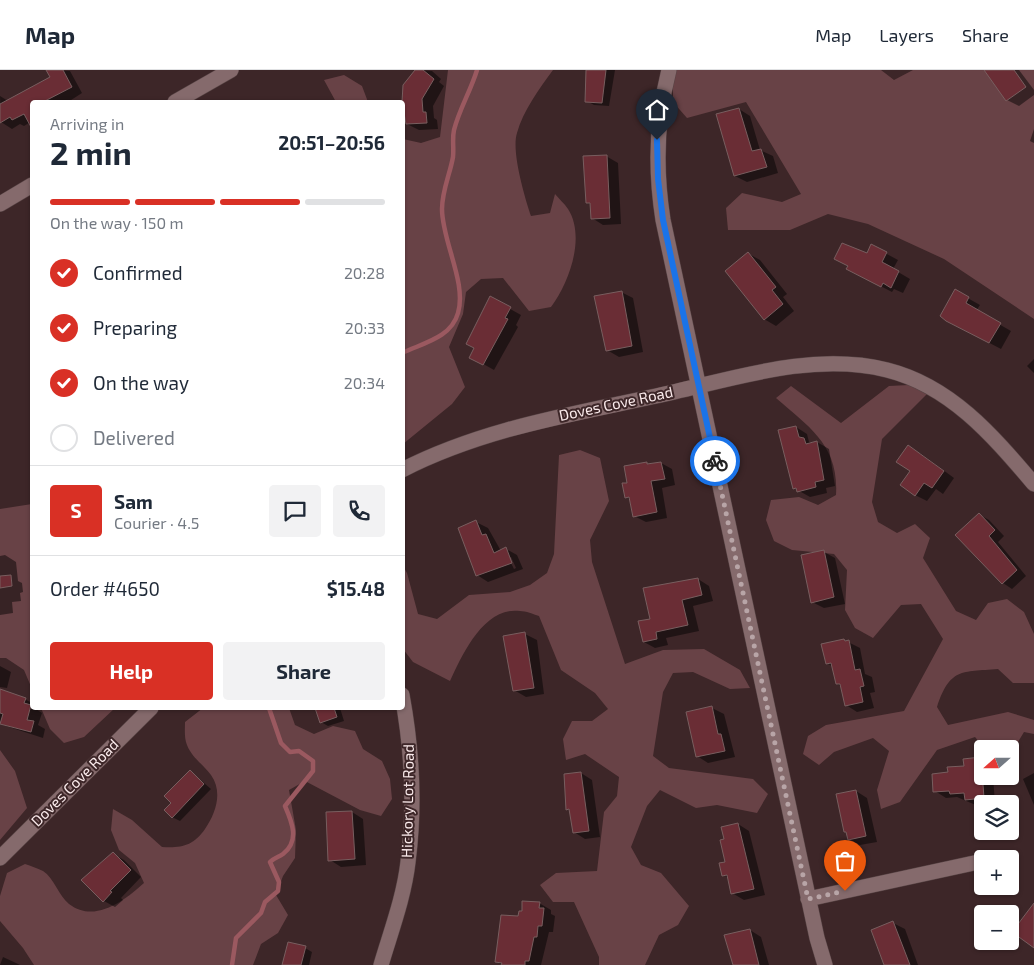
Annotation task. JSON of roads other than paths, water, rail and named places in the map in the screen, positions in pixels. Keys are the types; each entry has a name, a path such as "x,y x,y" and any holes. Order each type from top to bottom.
{"street":[{"path":"178,100 231,70"},
{"path":"668,70 658,128 660,200 808,899 825,965"},
{"path":"0,204 30,186"},
{"name":"Doves Cove Road","path":"405,468 436,453 486,435 777,370 820,364 854,364 888,370 917,381 938,392 968,413 992,436 1034,484"},
{"name":"Doves Cove Road","path":"0,858 149,710"},
{"name":"Hickory Lot Road","path":"381,965 401,899 409,852 411,775 408,728 405,710"},
{"path":"808,899 974,863"}],"waterway":[{"path":"405,352 443,334 458,313 460,301 457,275 443,221 442,202 453,157 454,130 477,70"},
{"path":"232,965 236,938 261,913 265,902 278,891 279,882 270,862 288,849 293,837 292,825 285,806 313,771 313,761 299,751 290,752 281,743 270,710"}]}
